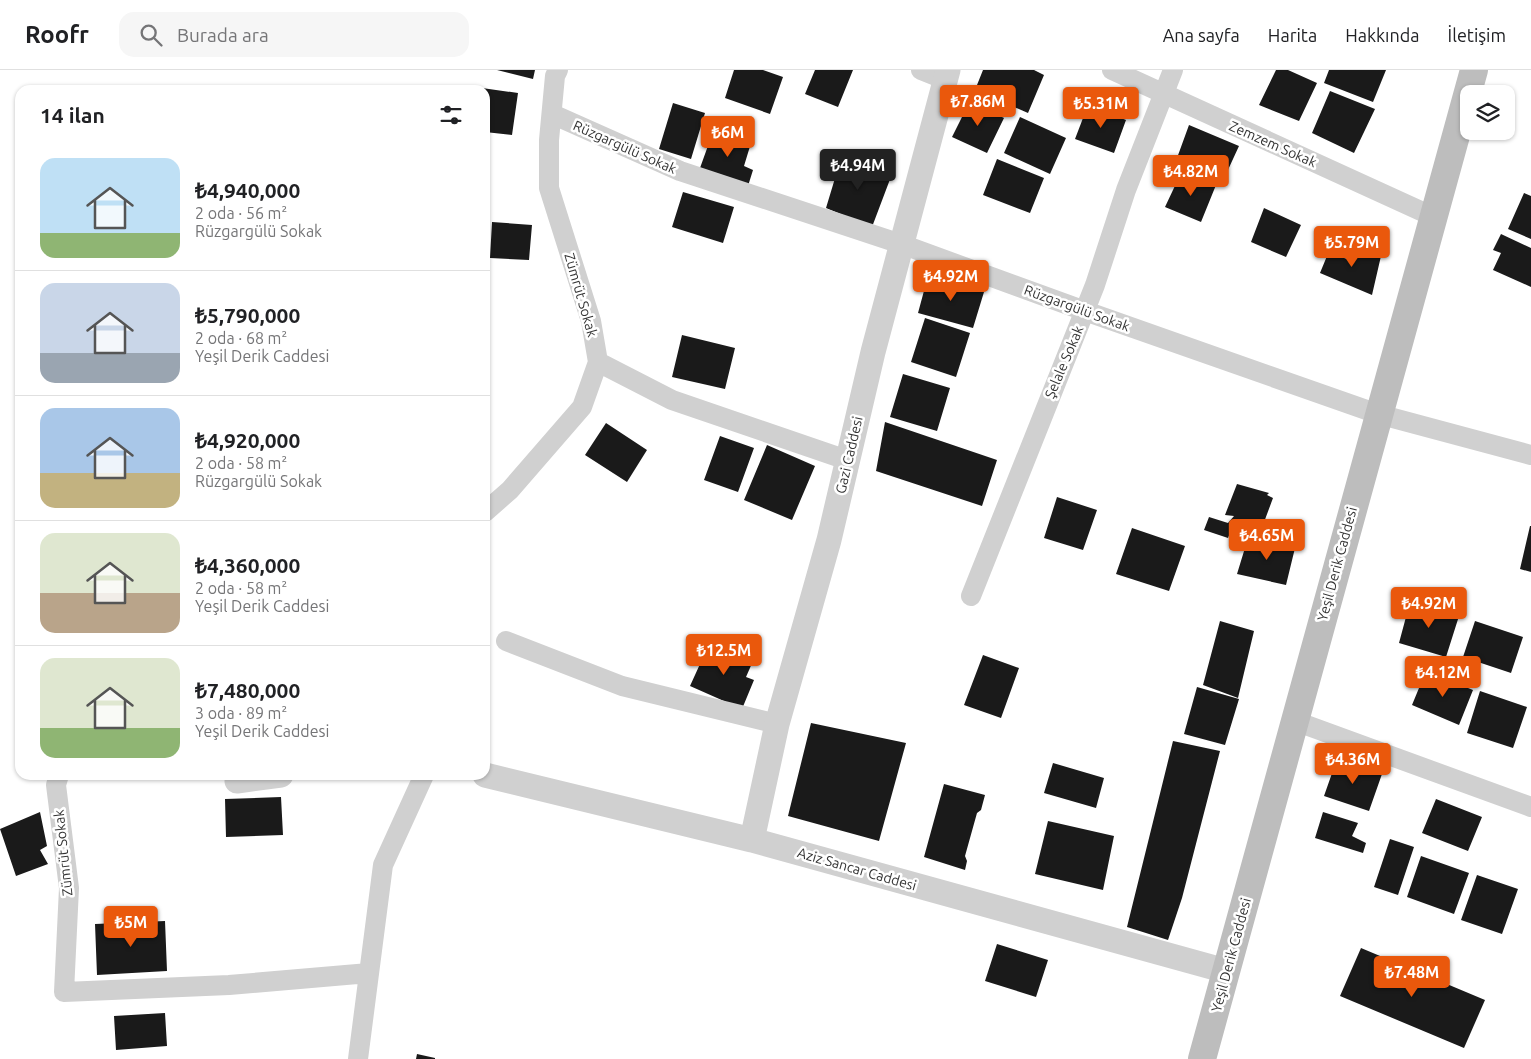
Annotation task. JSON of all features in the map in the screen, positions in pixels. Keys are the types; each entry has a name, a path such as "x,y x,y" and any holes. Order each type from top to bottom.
{"main road":[{"name":"Yeşil Derik Caddesi","path":"1202,1059 1474,70"}],"street":[{"name":"Zümrüt Sokak","path":"490,508 510,490 582,407 598,362 591,321 549,188 552,114 555,76 558,70"},
{"path":"921,70 947,75"},
{"name":"Zemzem Sokak","path":"1112,70 1434,217"},
{"name":"Şelale Sokak","path":"970,596 1085,311 1126,190 1173,70"},
{"name":"Gazi Caddesi","path":"752,840 777,724 829,540 901,244 947,75"},
{"name":"Rüzgargülü Sokak","path":"552,114 680,171 901,244 1378,414 1531,455"},
{"path":"598,362 672,400 847,460"},
{"path":"506,641 622,686 777,724"},
{"path":"1295,721 1531,807"},
{"name":"Aziz Sancar Caddesi","path":"490,776 752,840 1226,971"},
{"name":"Zümrüt Sokak","path":"58,780 56,785 69,888 64,992 229,985 369,973"},
{"path":"237,782 250,780"},
{"path":"358,1059 384,865 422,780"}],"building":[{"path":"497,70 535,70 533,79"},
{"path":"734,70 763,70 783,77 770,114 725,98"},
{"path":"815,70 853,70 838,107 805,94"},
{"path":"983,70 1034,70 1044,75 1028,113 975,90"},
{"path":"1276,70 1288,70 1317,83 1299,121 1259,105"},
{"path":"1329,70 1386,70 1373,102 1324,83"},
{"path":"490,89 518,93 512,135 490,133"},
{"path":"1330,91 1375,109 1354,153 1312,133"},
{"path":"970,101 1004,118 987,153 952,137"},
{"path":"673,103 705,113 691,159 659,149"},
{"path":"1088,105 1126,120 1114,153 1075,139"},
{"path":"1020,117 1066,138 1050,174 1004,153"},
{"path":"1189,125 1239,146 1221,185 1173,169"},
{"path":"714,129 751,143 744,166 753,170 748,186 700,168"},
{"path":"842,155 892,174 872,227 826,208"},
{"path":"997,159 1044,178 1030,213 983,195"},
{"path":"1181,173 1216,185 1201,222 1165,207"},
{"path":"683,192 734,207 723,243 672,227"},
{"path":"1524,193 1531,196 1531,239 1508,229"},
{"path":"1264,208 1301,225 1286,257 1251,242"},
{"path":"492,222 532,225 529,260 490,258"},
{"path":"1501,234 1531,248 1531,287 1493,270 1501,253 1493,250"},
{"path":"1334,239 1343,242 1338,256 1350,260 1355,245 1362,244 1361,250 1381,256 1372,295 1320,273"},
{"path":"928,276 984,292 973,328 918,313"},
{"path":"925,318 970,333 956,377 911,362"},
{"path":"682,335 735,348 725,389 672,377"},
{"path":"903,374 950,388 937,431 890,417"},
{"path":"885,422 997,460 982,506 876,471"},
{"path":"606,423 647,450 627,482 585,455"},
{"path":"720,436 754,448 738,492 704,480"},
{"path":"767,445 815,466 792,520 744,500"},
{"path":"1237,484 1269,493 1267,495 1273,498 1260,533 1241,528 1232,528 1228,538 1204,530 1209,517 1228,523 1234,516 1225,515"},
{"path":"1057,497 1097,510 1083,550 1044,538"},
{"path":"1531,526 1531,572 1520,569"},
{"path":"1132,528 1185,546 1169,591 1116,574"},
{"path":"1248,538 1295,548 1286,585 1237,574"},
{"path":"1410,602 1459,616 1446,657 1399,643"},
{"path":"1220,621 1254,631 1238,698 1203,685"},
{"path":"1475,621 1523,637 1511,673 1463,657"},
{"path":"710,642 753,661 746,677 754,680 742,709 690,686"},
{"path":"983,655 1019,668 1001,718 964,705"},
{"path":"1426,671 1473,690 1459,725 1412,705"},
{"path":"1197,687 1239,699 1225,745 1184,734"},
{"path":"1480,691 1527,707 1513,748 1467,733"},
{"path":"811,723 906,743 879,841 788,816"},
{"path":"1173,741 1220,751 1182,898 1168,940 1127,927"},
{"path":"1337,759 1382,774 1369,811 1324,796"},
{"path":"1053,763 1104,778 1096,808 1044,793"},
{"path":"944,784 985,795 981,810 977,813 965,856 967,861 965,870 924,857"},
{"path":"281,797 283,835 226,837 225,799"},
{"path":"1436,799 1482,817 1468,851 1422,833"},
{"path":"40,812 47,846 40,850 48,864 16,876 0,829"},
{"path":"1323,812 1358,823 1352,836 1366,843 1363,853 1315,838"},
{"path":"1048,821 1114,836 1103,890 1035,874"},
{"path":"1390,839 1414,847 1398,895 1374,887"},
{"path":"1421,856 1469,873 1454,914 1407,897"},
{"path":"1477,875 1518,889 1502,934 1461,920"},
{"path":"165,921 167,971 97,975 95,924"},
{"path":"997,944 1048,960 1036,997 985,981"},
{"path":"1361,948 1485,1000 1464,1048 1340,996"},
{"path":"165,1013 167,1046 116,1050 114,1016"},
{"path":"417,1054 435,1058 435,1059 416,1059"}]}
